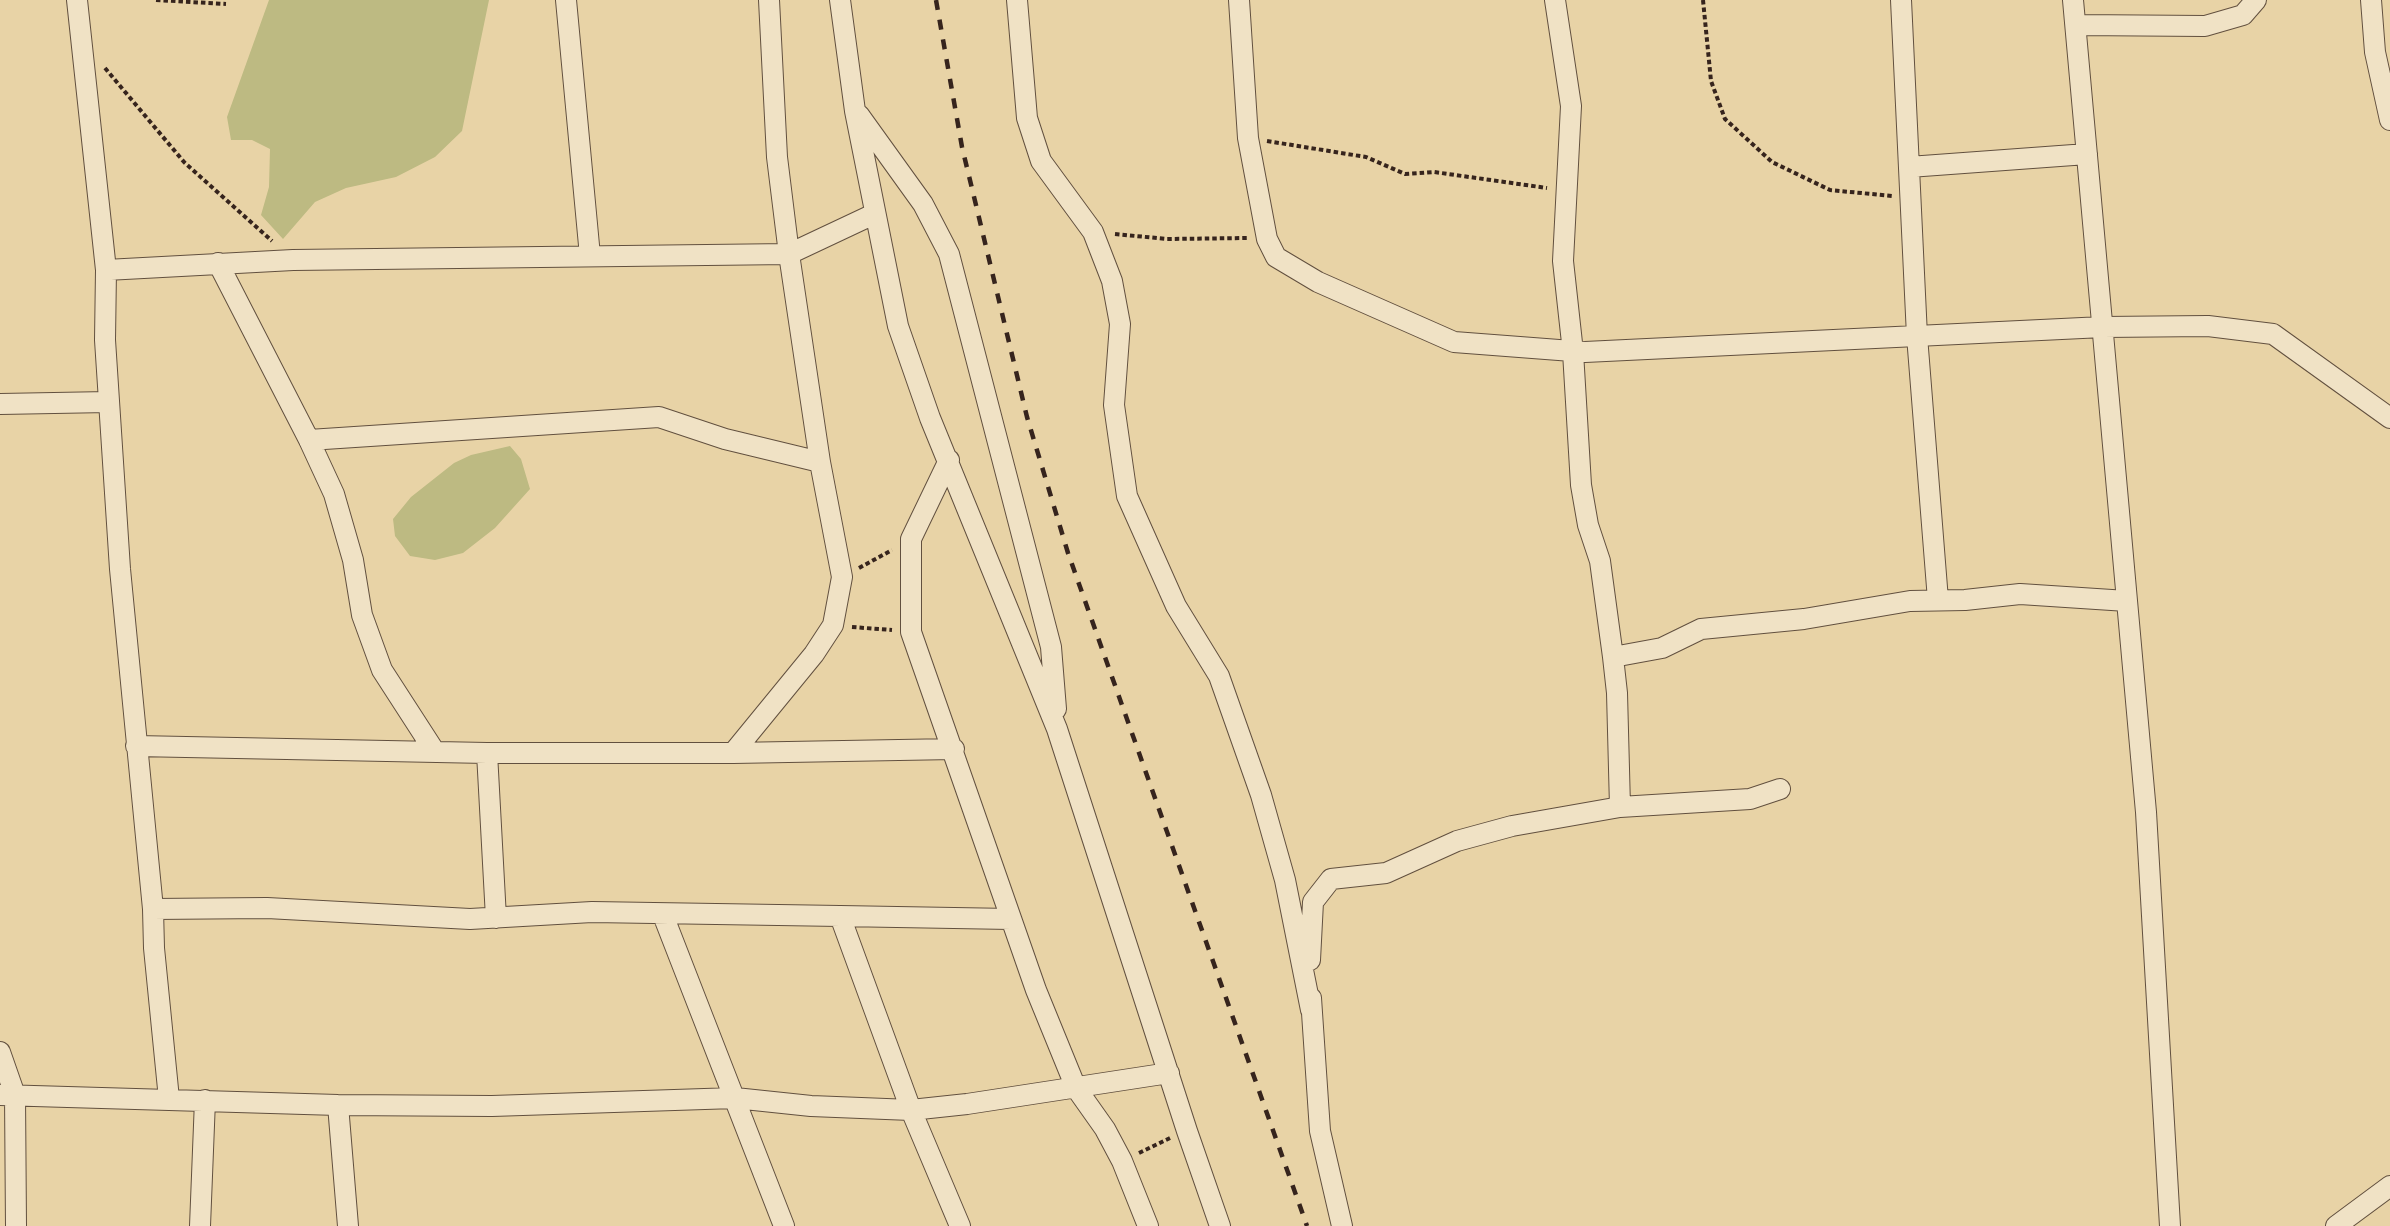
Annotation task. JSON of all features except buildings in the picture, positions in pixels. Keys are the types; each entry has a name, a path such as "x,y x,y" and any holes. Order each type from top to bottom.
{"street":[{"path":"77,0 106,270 105,340 108,402 136,746 169,1099"},
{"path":"566,0 591,256"},
{"path":"733,753 814,654 833,625 842,577 820,462 789,254 777,157 769,0"},
{"path":"840,0 855,111 898,326 930,418 1057,729 1220,1226"},
{"path":"1017,0 1027,118 1041,161 1094,232 1112,281 1120,324 1114,405 1127,496 1176,606 1219,676 1261,795 1285,880 1311,1010"},
{"path":"1239,0 1248,138 1267,238 1276,257 1318,282 1454,342 1573,352 2103,327 2208,326 2273,334 2390,418"},
{"path":"1555,0 1571,106 1563,261 1573,352 1581,485 1588,525 1600,561 1613,657 1617,693 1620,807"},
{"path":"1900,0 1908,198 1938,600"},
{"path":"2073,0 2146,812 2170,1226"},
{"path":"2076,26 2205,26 2243,15 2256,0"},
{"path":"2370,0 2375,52 2390,120"},
{"path":"855,111 923,204 949,254 1051,647 1057,729"},
{"path":"1908,167 2087,154"},
{"path":"106,270 293,260 789,254 874,214"},
{"path":"218,263 309,440 334,494 353,560 362,615 382,670 435,752"},
{"path":"0,404 108,402"},
{"path":"309,440 659,417 725,439 820,462"},
{"path":"949,460 911,539 911,632 954,749 1011,919 1076,1088 1105,1129 1122,1161 1148,1226"},
{"path":"1613,657 1662,648 1701,629 1804,619 1910,601 2020,594 2127,601"},
{"path":"136,746 487,753 733,753 954,749"},
{"path":"487,753 496,918"},
{"path":"1342,1226 1320,1131 1309,949 1312,909 1320,890 1331,879 1386,873 1408,865 1441,847 1512,826 1620,807 1750,799 1780,789"},
{"path":"153,909 267,908 470,919 592,912 663,915 718,913 1011,919"},
{"path":"663,915 784,1226"},
{"path":"840,916 911,1110 960,1226"},
{"path":"0,1052 8,1095 16,1226"},
{"path":"8,1095 338,1105 492,1106 735,1098 811,1106 911,1110 1076,1088 1169,1072"},
{"path":"200,1226 205,1100"},
{"path":"338,1105 348,1226"},
{"path":"2336,1226 2390,1186"}],"path":[{"path":"156,0 226,4"},
{"path":"1703,0 1710,81 1725,119 1773,162 1830,190 1908,198"},
{"path":"104,67 184,162 293,260"},
{"path":"1248,138 1365,157 1405,174 1434,172 1567,190"},
{"path":"1094,232 1167,239 1267,238"},
{"path":"842,577 911,539"},
{"path":"833,625 911,632"},
{"path":"1122,1161 1187,1131"}],"shaded area":[{"path":"269,0 489,0 462,131 435,157 396,177 346,188 315,202 283,239 261,215 269,187 270,149 252,140 231,140 227,117"},
{"path":"510,446 521,459 530,489 495,528 463,553 435,560 410,556 395,536 393,519 411,497 454,463 471,455"}],"railway":[{"path":"936,0 962,147 1027,417 1068,553 1307,1226"}]}
